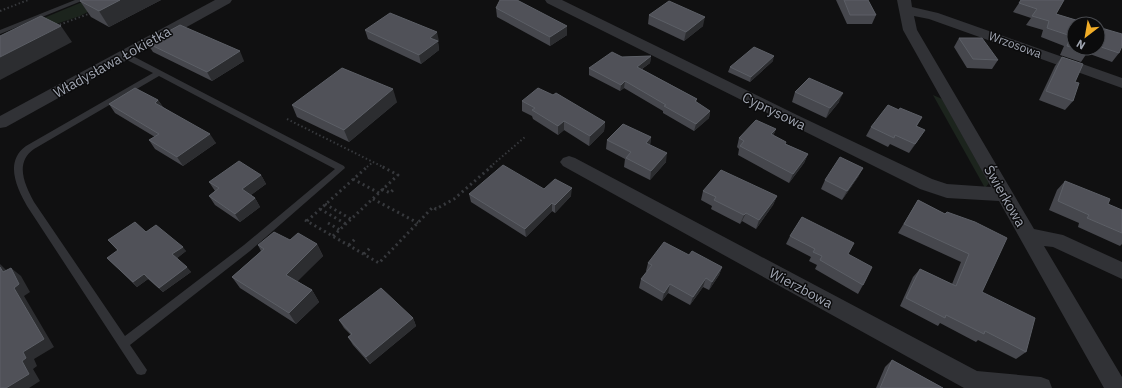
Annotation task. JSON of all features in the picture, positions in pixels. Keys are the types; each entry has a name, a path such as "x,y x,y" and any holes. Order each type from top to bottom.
{"street":[{"name":"Władysława Łokietka","path":"0,124 225,0"},
{"name":"Cyprysowa","path":"552,0 790,119 926,184 947,191 1004,195"},
{"name":"Świerkowa","path":"905,5 907,22 910,30 1116,388"},
{"name":"Wrzosowa","path":"905,5 1122,83"},
{"name":"Wierzbowa","path":"569,162 975,382 1041,388"},
{"path":"1028,236 1056,240 1122,271"}],"lane":[{"path":"0,32 80,0"},
{"path":"123,344 247,248 342,168 124,55"},
{"path":"141,370 30,204 21,186 18,165 23,153 39,142 159,73"}],"path":[{"path":"0,10 28,0"},
{"path":"55,27 92,12"},
{"path":"287,119 398,175 333,236"},
{"path":"373,162 306,220 379,263 433,207 436,209 454,198 525,137"},
{"path":"338,171 379,193"},
{"path":"382,189 390,193 393,190"},
{"path":"373,198 418,223"},
{"path":"326,204 351,219"},
{"path":"320,209 346,224"},
{"path":"332,216 337,211"},
{"path":"328,223 340,230"},
{"path":"348,245 355,238"},
{"path":"364,254 371,247"}],"shaded area":[{"path":"87,0 111,0 80,16 59,23 26,39 27,25"},
{"path":"933,95 942,99 989,183 985,188"}],"building":[{"path":"120,0 99,11 80,1"},
{"path":"500,0 517,0 567,26 550,37 496,8"},
{"path":"844,0 868,0 876,15 850,15"},
{"path":"1021,0 1064,0 1056,14 1066,17 1066,34 1047,28 1049,21 1032,16 1037,9 1019,3"},
{"path":"669,1 705,17 686,32 649,15"},
{"path":"390,13 437,32 430,38 438,41 419,55 365,30"},
{"path":"41,16 61,26 0,57 0,36"},
{"path":"180,25 240,51 207,72 147,43"},
{"path":"1106,29 1122,34 1122,46 1119,53 1106,49"},
{"path":"959,38 982,38 998,60 973,59"},
{"path":"754,47 774,56 751,77 730,67"},
{"path":"612,52 622,57 651,56 637,67 697,99 695,101 710,111 696,124 625,81 621,85 589,68"},
{"path":"1062,57 1083,64 1075,82 1079,83 1073,101 1046,91"},
{"path":"342,68 393,89 344,130 292,105"},
{"path":"809,78 843,93 830,108 795,92"},
{"path":"135,88 158,100 155,103 210,134 177,157 149,140 159,134 109,104"},
{"path":"538,88 553,95 556,93 605,122 590,136 564,121 558,126 532,110 535,108 522,101"},
{"path":"888,105 922,117 916,126 925,130 915,144 895,135 894,138 871,127"},
{"path":"756,120 776,129 771,134 786,142 785,144 808,154 793,174 740,146 744,141 739,138"},
{"path":"623,124 651,137 646,143 667,153 651,171 626,158 631,152 607,140"},
{"path":"840,157 863,168 847,191 825,180"},
{"path":"239,161 261,175 242,189 255,198 235,214 209,196 219,188 209,182"},
{"path":"503,165 544,189 555,179 572,188 555,205 552,203 525,229 469,194"},
{"path":"721,170 777,196 759,220 746,213 744,215 714,200 716,197 703,191"},
{"path":"1065,181 1110,199 1108,204 1122,210 1122,233 1087,218 1089,215 1058,201"},
{"path":"918,200 945,214 947,212 975,222 1007,238 982,292 1035,318 1026,352 985,331 984,334 946,315 945,318 906,298 920,269 956,286 969,254 904,224"},
{"path":"802,217 854,243 848,254 872,267 863,285 820,260 822,256 813,252 815,249 790,236"},
{"path":"135,222 146,232 156,225 183,247 172,254 187,267 159,288 144,274 133,282 107,258 118,250 108,240"},
{"path":"274,232 290,240 298,233 317,244 286,275 312,290 289,313 232,277 264,249 258,245"},
{"path":"664,242 689,255 692,251 722,267 712,282 706,278 693,297 670,284 664,293 641,279 652,265 648,263"},
{"path":"0,267 3,272 11,268 19,284 14,288 44,339 23,352 26,358 22,361 29,374 6,388 0,388"},
{"path":"381,288 413,318 366,357 348,337 352,334 339,320"},
{"path":"892,360 943,388 880,388"}]}
